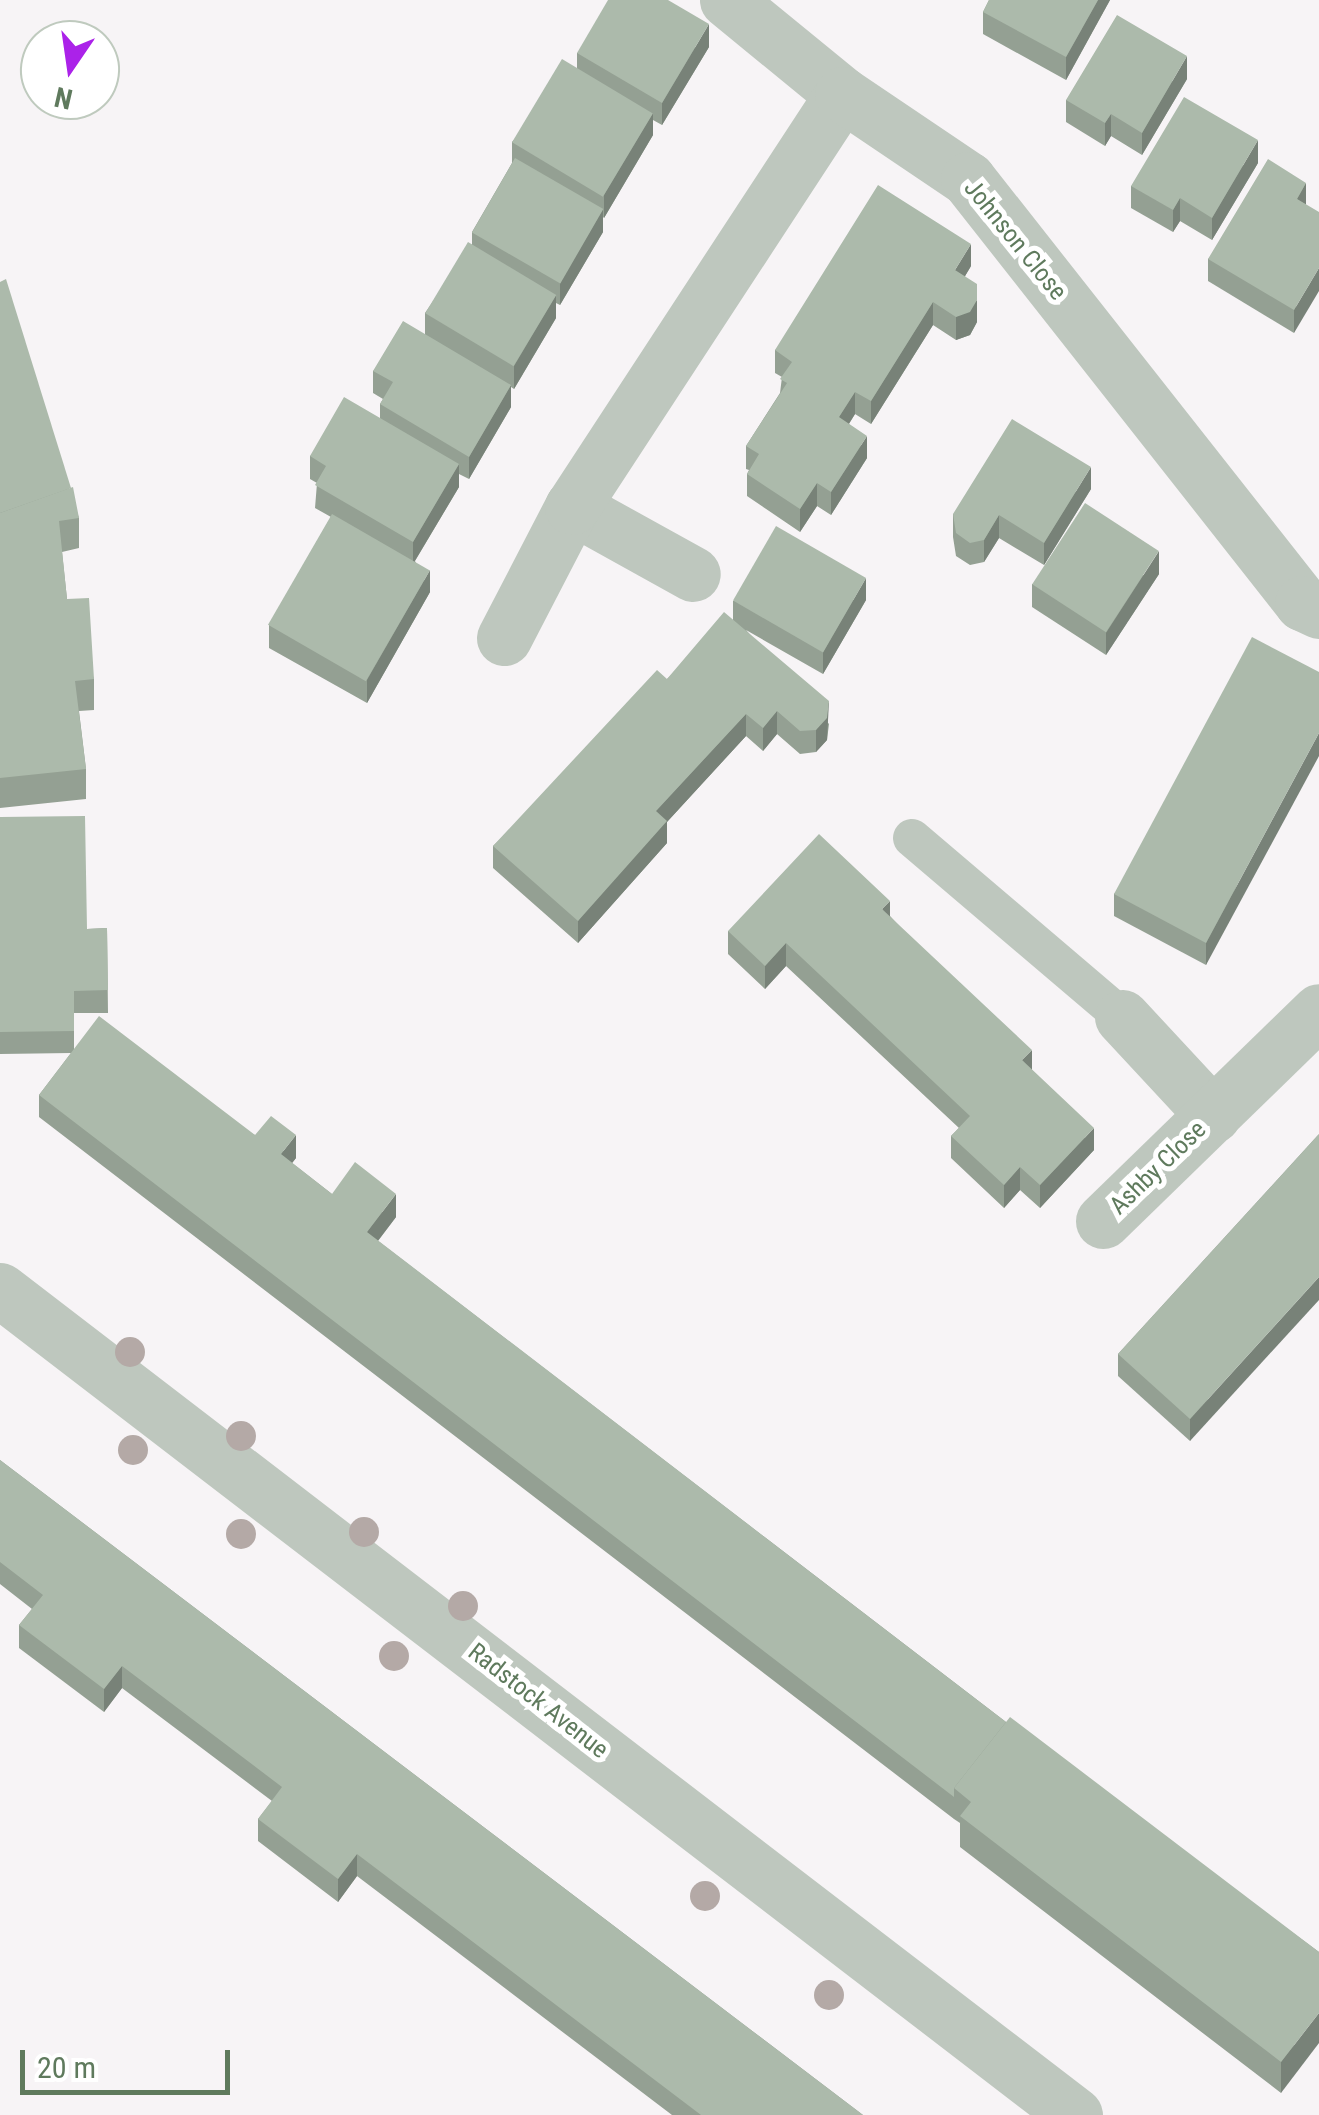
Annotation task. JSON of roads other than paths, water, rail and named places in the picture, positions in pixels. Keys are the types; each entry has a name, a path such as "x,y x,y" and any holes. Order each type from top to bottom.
{"street":[{"name":"Johnson Close","path":"728,0 842,94 968,179 1302,603 1319,611"},
{"path":"504,638 572,507 842,94"},
{"path":"572,507 692,574"},
{"name":"Ashby Close","path":"1103,1221 1319,1010"},
{"name":"Ashby Close","path":"1122,1017 1213,1115"},
{"name":"Radstock Avenue","path":"0,1290 1075,2115"}],"lane":[{"path":"912,838 1122,1017"}]}
